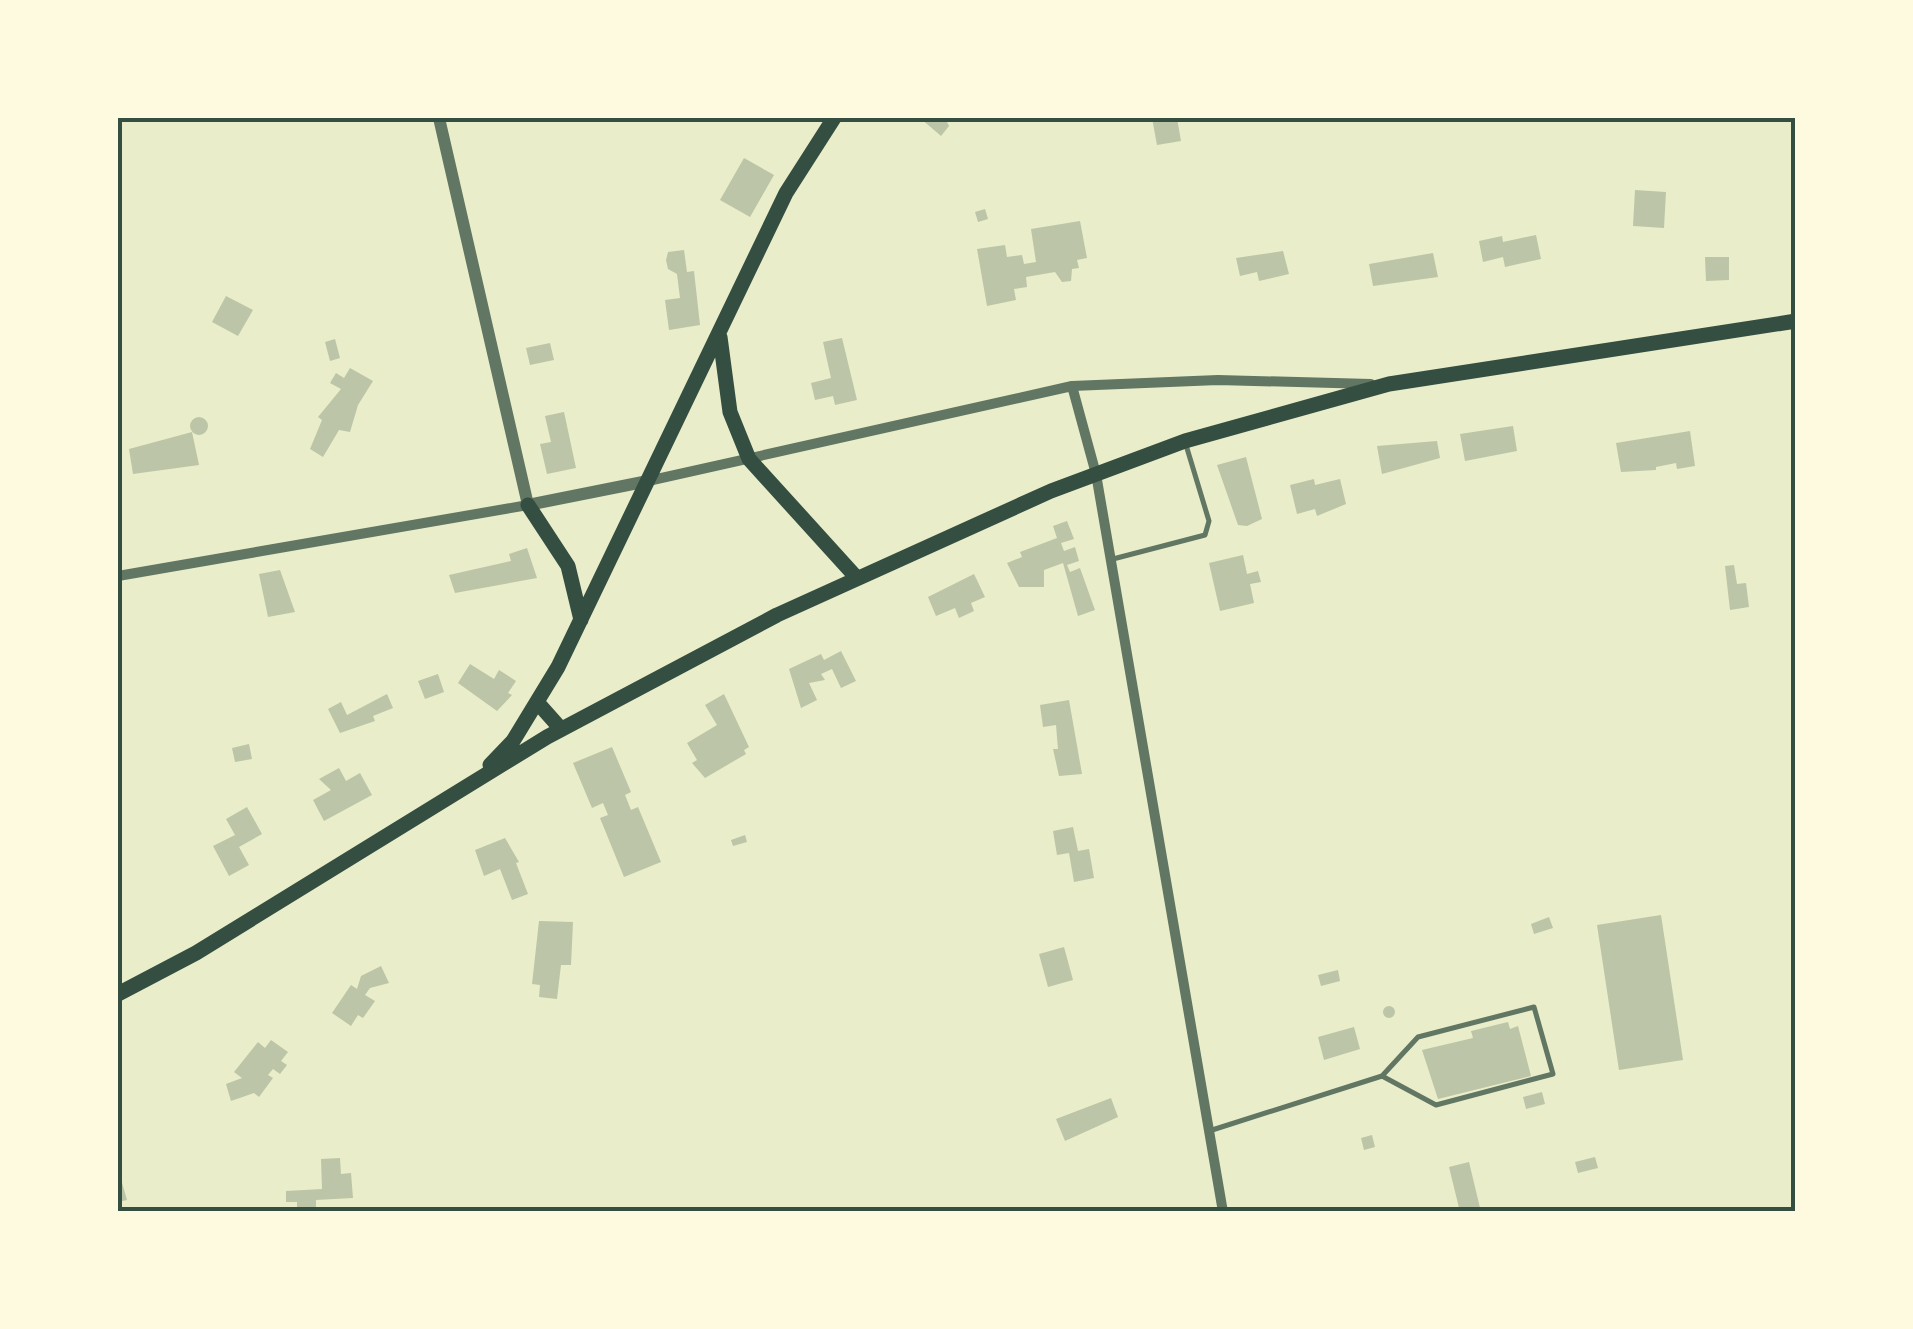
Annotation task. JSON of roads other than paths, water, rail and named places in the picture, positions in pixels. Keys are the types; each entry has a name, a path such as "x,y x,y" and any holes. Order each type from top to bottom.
{"main road":[{"path":"464,788 513,741 537,702 720,337 786,193 834,118"},
{"path":"118,994 196,953 562,730 856,577 1096,474 1185,440 1389,384 1796,320"},
{"path":"720,337 730,412 749,458 856,577"},
{"path":"528,505 568,566 581,620"},
{"path":"537,702 562,730"}],"street":[{"path":"439,118 528,505"},
{"path":"118,576 528,505 1072,386 1218,380 1389,384"},
{"path":"1072,386 1096,474 1223,1212"}],"lane":[{"path":"1110,559 1205,535 1210,521 1185,440"},
{"path":"1209,1131 1382,1076 1418,1037 1534,1007 1552,1074 1436,1104 1382,1076"}]}
